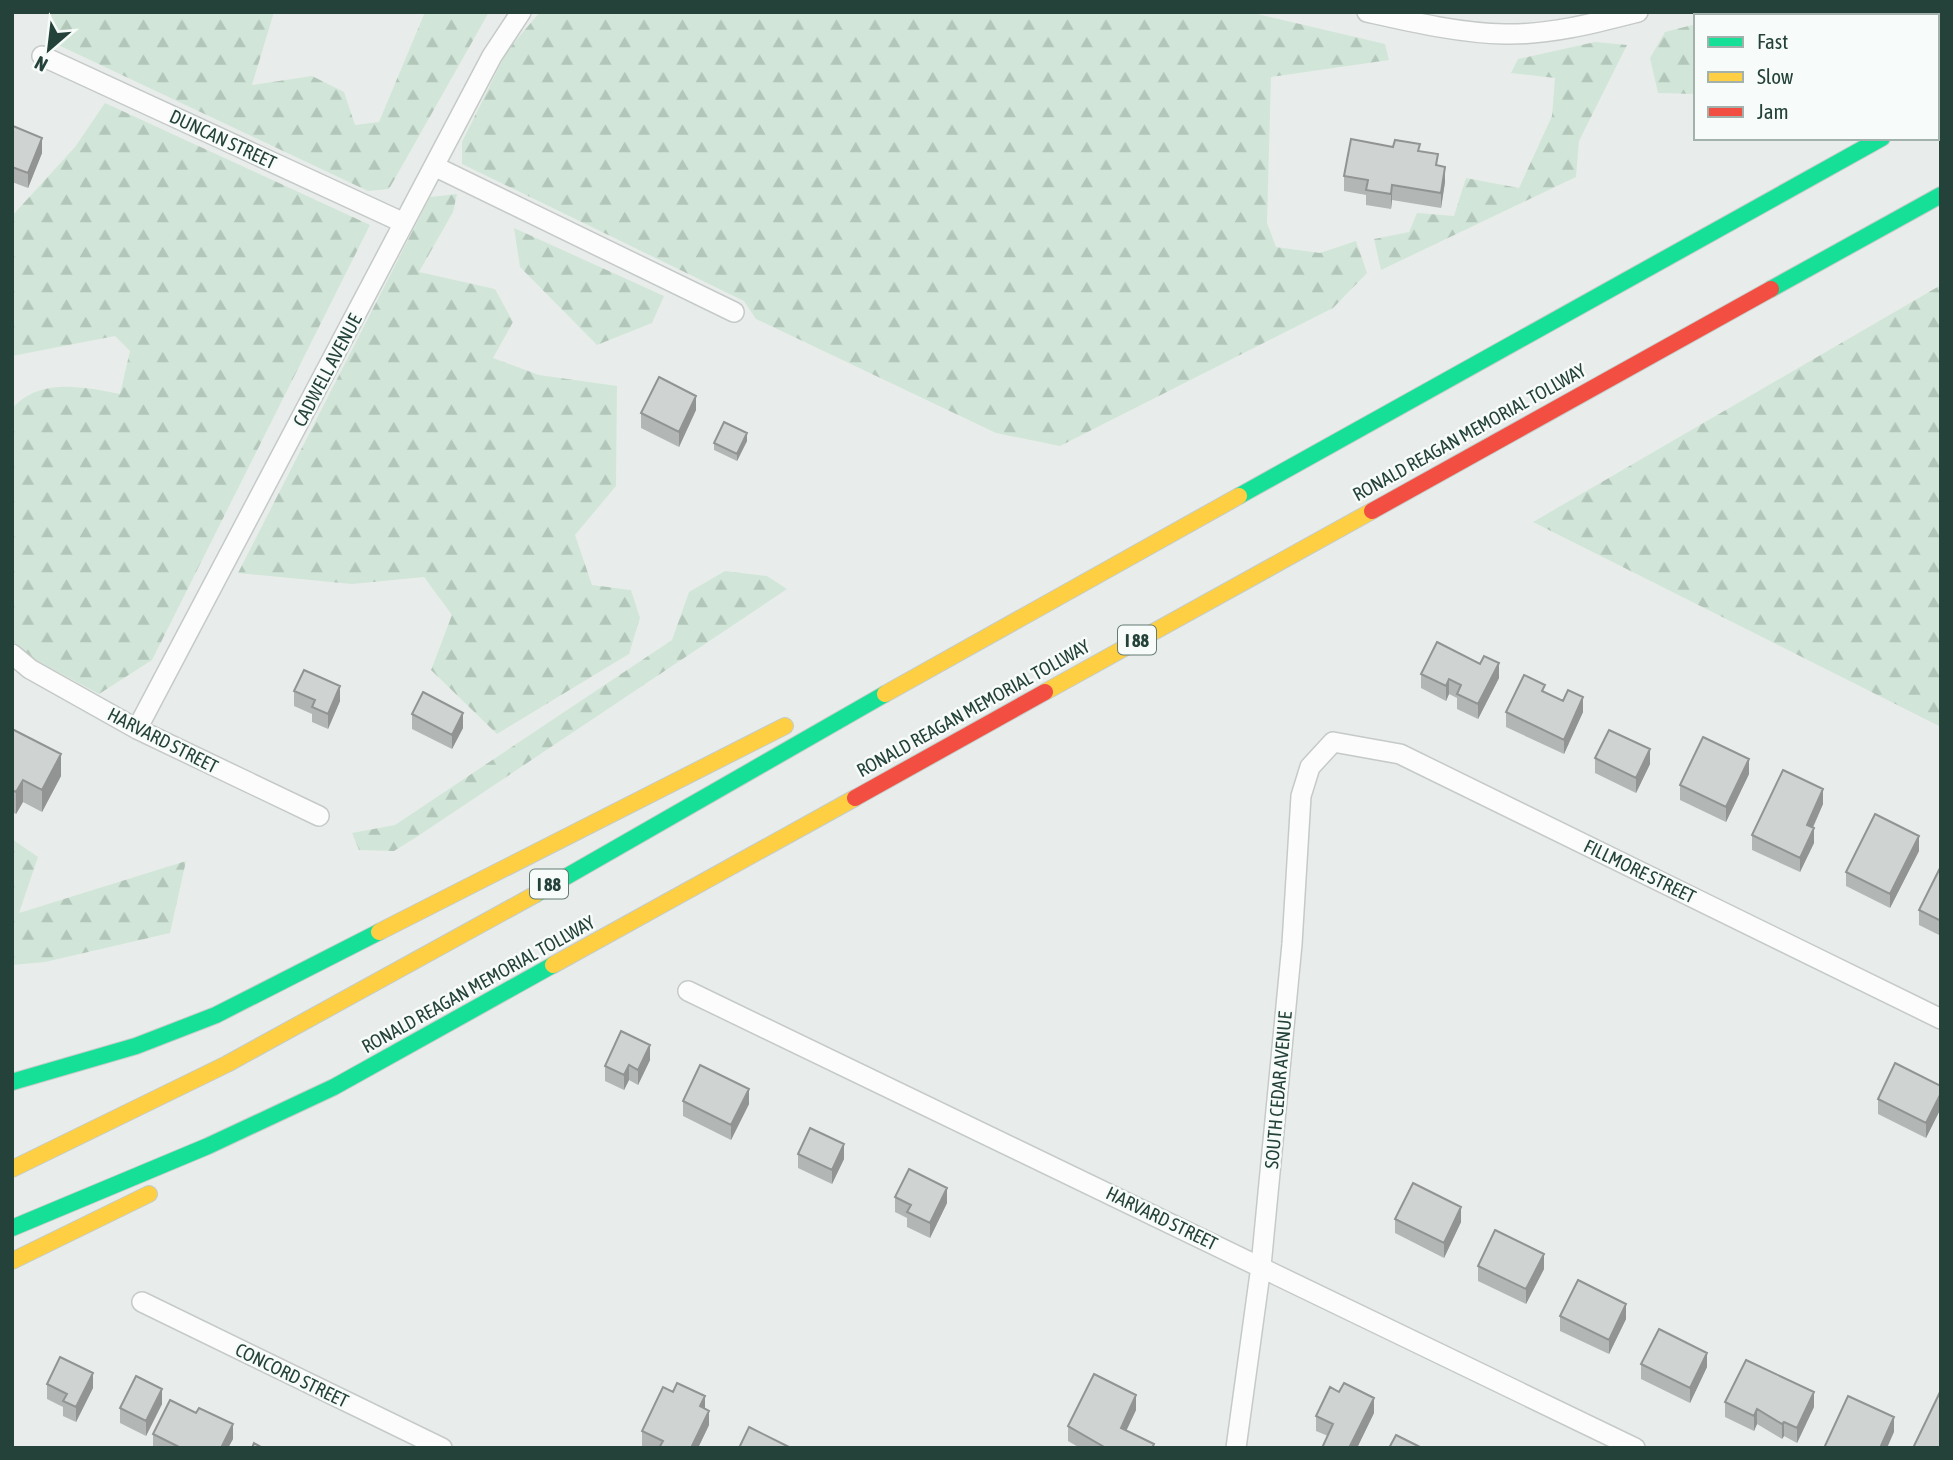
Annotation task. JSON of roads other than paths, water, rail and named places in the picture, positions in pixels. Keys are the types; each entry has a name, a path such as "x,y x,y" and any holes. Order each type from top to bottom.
{"highway":[{"name":"I 88","path":"12,1169 113,1123 269,1044 1078,584 1341,442 1878,140"},
{"name":"RONALD REAGAN MEMORIAL TOLLWAY","path":"12,1228 208,1146 334,1087 1941,195"},
{"path":"847,696 1078,584"},
{"path":"12,1082 136,1046 216,1015 299,975 674,780 797,720"},
{"path":"185,1174 334,1087"},
{"path":"12,1261 162,1187"}],"street":[{"name":"CADWELL AVENUE","path":"137,729 492,56 521,12"},
{"path":"1367,12 1428,25 1506,34 1555,30 1638,12"},
{"name":"DUNCAN STREET","path":"42,56 404,223"},
{"path":"434,166 734,312"},
{"name":"HARVARD STREET","path":"12,654 30,669 137,729 319,816"},
{"name":"FILLMORE STREET","path":"1333,742 1400,754 1941,1019"},
{"name":"SOUTH CEDAR AVENUE","path":"1236,1448 1261,1266 1292,944 1301,796 1310,767 1333,742"},
{"name":"HARVARD STREET","path":"688,991 1635,1448"},
{"name":"CONCORD STREET","path":"142,1302 442,1448"}]}
